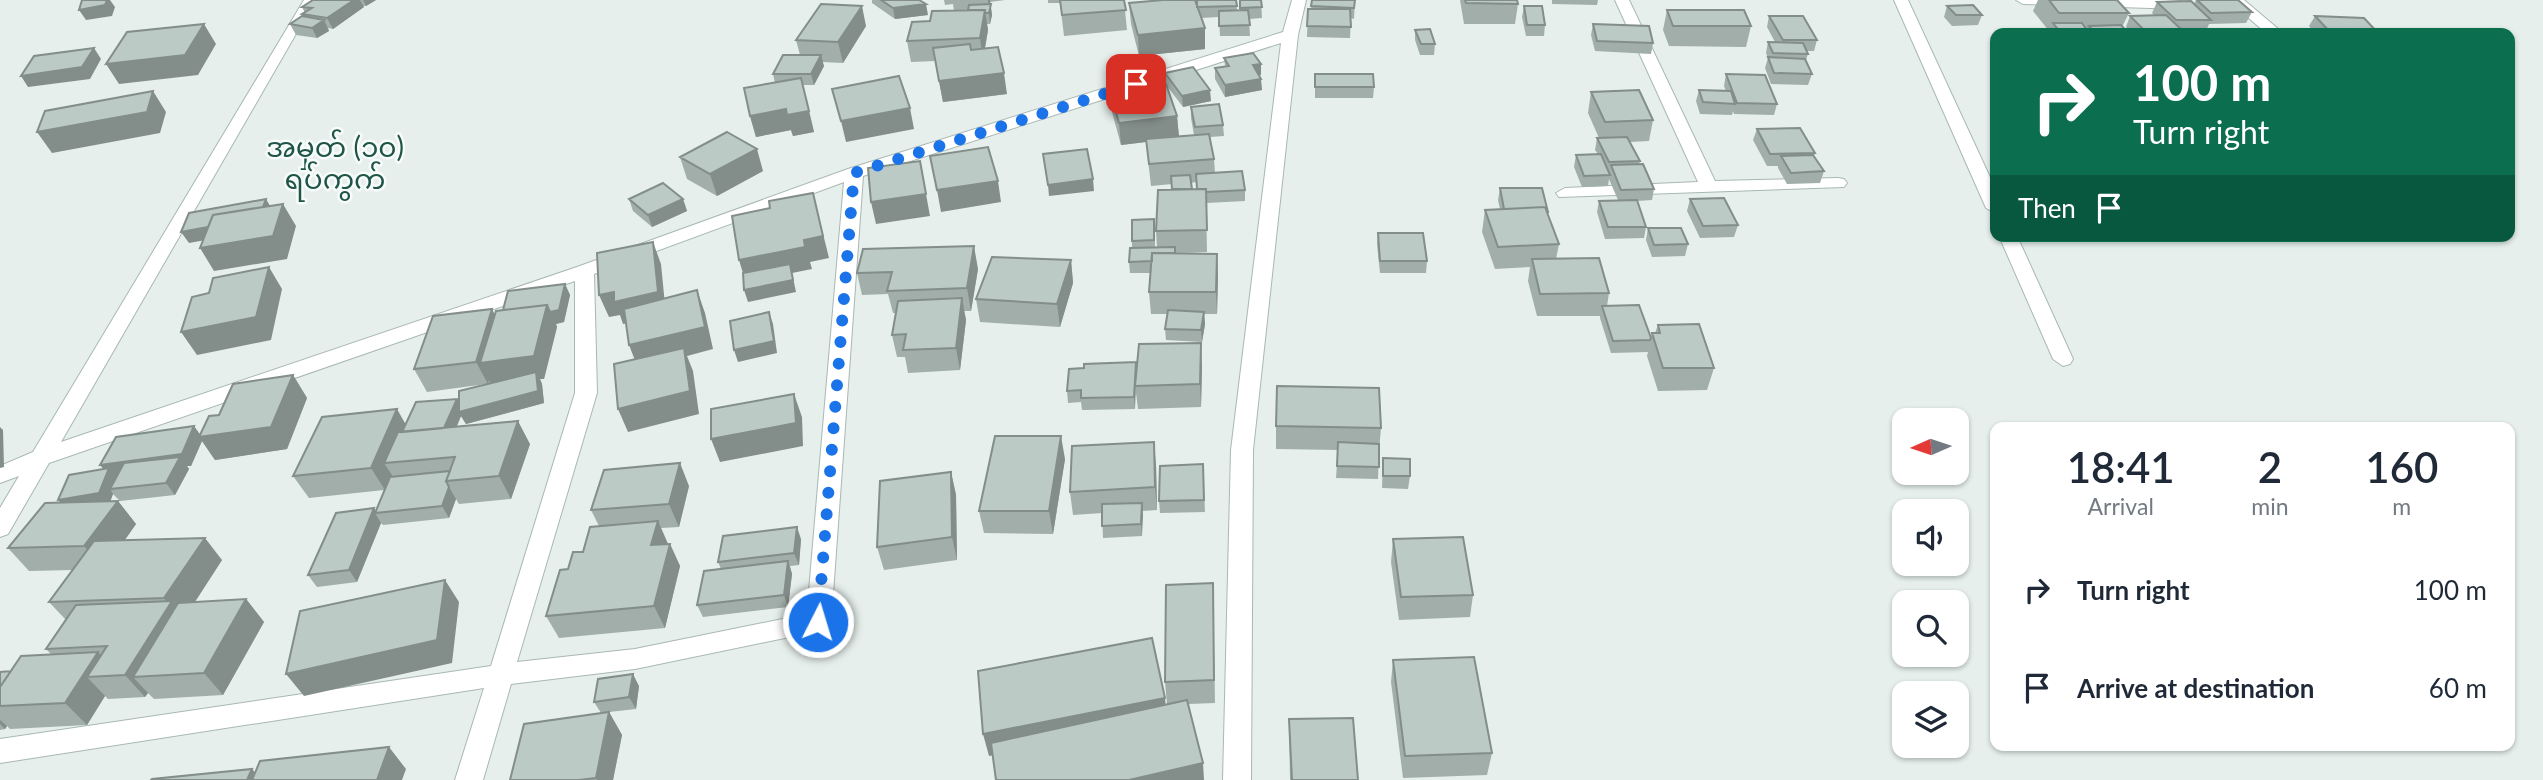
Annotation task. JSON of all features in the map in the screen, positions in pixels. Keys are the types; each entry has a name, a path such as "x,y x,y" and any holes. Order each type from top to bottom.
{"street":[{"path":"0,528 302,11 312,0"},
{"path":"1237,780 1242,450 1290,35 1299,0"},
{"path":"1622,0 1709,187"},
{"path":"1901,0 1990,197"},
{"path":"2023,0 2210,6 2240,4 2269,28"},
{"path":"2078,2 2093,18"},
{"path":"0,475 39,458 584,271 854,173 1290,35"},
{"path":"0,751 500,675 635,659 818,622 854,173"},
{"path":"1565,193 1838,183"},
{"path":"2011,242 2063,359"},
{"path":"468,780 586,393 584,271"}],"building":[{"path":"82,0 107,0 105,5 79,10"},
{"path":"313,0 354,0 327,18 302,14 312,8 302,7"},
{"path":"881,0 919,0 926,4 893,8"},
{"path":"1060,0 1124,0 1126,10 1062,15"},
{"path":"1195,0 1205,28 1138,35 1129,3"},
{"path":"1197,0 1236,0 1237,6 1197,7"},
{"path":"1240,0 1261,0 1262,7 1240,8"},
{"path":"1312,0 1355,0 1354,8 1311,6"},
{"path":"1465,0 1517,0 1518,4 1466,3"},
{"path":"2049,0 2117,0 2129,13 2059,13"},
{"path":"2197,0 2238,0 2252,12 2211,13"},
{"path":"2191,1 2211,20 2176,20 2157,2"},
{"path":"821,4 862,6 838,42 796,40"},
{"path":"991,4 989,13 985,13 985,10 968,10 969,5"},
{"path":"1973,5 1982,15 1956,15 1947,6"},
{"path":"1524,6 1542,6 1545,25 1527,25"},
{"path":"1308,9 1350,9 1351,27 1307,26"},
{"path":"985,10 980,38 907,41 912,22 930,21 932,11"},
{"path":"1248,10 1250,25 1219,26 1219,11"},
{"path":"1667,10 1744,10 1751,26 1673,26"},
{"path":"2166,15 2180,28 2142,28 2130,16"},
{"path":"302,16 324,20 312,28 290,24"},
{"path":"1769,16 1803,16 1817,40 1783,40"},
{"path":"2315,16 2364,18 2373,28 2326,28"},
{"path":"2053,23 2082,23 2086,28 2057,28"},
{"path":"204,24 185,55 106,64 127,32"},
{"path":"1593,24 1649,26 1653,43 1597,41"},
{"path":"2121,25 2124,28 2091,28 2089,26"},
{"path":"1430,29 1435,44 1421,44 1415,30"},
{"path":"1768,42 1803,43 1808,54 1773,53"},
{"path":"970,44 971,50 998,47 1004,73 939,81 933,48"},
{"path":"94,48 82,67 21,76 34,56"},
{"path":"1253,53 1261,64 1253,65 1261,79 1225,85 1215,68 1229,66 1224,58"},
{"path":"783,55 821,55 811,74 773,74"},
{"path":"1768,57 1805,59 1812,74 1774,73"},
{"path":"1193,67 1210,90 1182,96 1165,73"},
{"path":"1315,74 1373,74 1374,87 1315,87"},
{"path":"1726,74 1765,75 1777,104 1737,103"},
{"path":"899,76 910,108 841,121 832,89"},
{"path":"801,78 809,111 787,115 786,109 750,116 744,88"},
{"path":"1166,84 1177,116 1119,123 1110,90"},
{"path":"1639,90 1653,120 1605,122 1591,92"},
{"path":"1699,90 1731,91 1735,104 1703,102"},
{"path":"153,91 147,112 37,132 45,111"},
{"path":"1219,104 1223,125 1195,127 1191,107"},
{"path":"1800,128 1815,153 1770,154 1757,129"},
{"path":"727,132 757,149 710,174 680,157"},
{"path":"1209,134 1214,159 1149,164 1146,139"},
{"path":"1627,137 1640,161 1609,162 1597,138"},
{"path":"988,147 998,181 937,190 930,156"},
{"path":"1087,149 1093,179 1048,185 1043,154"},
{"path":"1601,154 1610,175 1584,176 1576,155"},
{"path":"1813,155 1824,171 1791,173 1781,156"},
{"path":"920,161 926,194 871,202 868,168"},
{"path":"1643,164 1654,189 1621,190 1611,165"},
{"path":"1242,171 1245,190 1206,192 1206,189 1197,189 1196,174"},
{"path":"1190,175 1192,189 1172,189 1171,176"},
{"path":"663,183 683,199 648,215 629,199"},
{"path":"1500,188 1542,188 1548,212 1545,207 1504,209"},
{"path":"1206,189 1207,230 1156,231 1158,190"},
{"path":"813,193 823,236 804,240 805,247 739,260 732,216 770,208 769,201"},
{"path":"1724,198 1738,225 1703,226 1690,199"},
{"path":"266,199 263,207 213,215 208,227 181,232 189,213"},
{"path":"1637,200 1646,227 1608,227 1599,201"},
{"path":"283,204 273,236 200,248 213,215"},
{"path":"1545,207 1559,244 1498,247 1485,210"},
{"path":"1154,219 1154,240 1132,241 1132,220"},
{"path":"1648,228 1681,228 1688,244 1654,245"},
{"path":"1378,233 1423,233 1427,261 1380,261"},
{"path":"653,242 658,292 614,302 614,292 599,295 597,253"},
{"path":"974,246 967,288 887,291 892,272 857,273 863,249"},
{"path":"1175,247 1175,253 1152,253 1152,261 1129,262 1130,248"},
{"path":"1152,253 1217,254 1216,292 1149,292"},
{"path":"992,257 1071,260 1057,304 976,299"},
{"path":"1599,258 1609,293 1540,294 1532,259"},
{"path":"790,264 793,280 744,290 743,273"},
{"path":"269,267 256,317 181,332 192,297 209,293 213,278"},
{"path":"565,284 559,310 550,312 547,305 503,310 508,291"},
{"path":"697,290 705,327 629,345 624,309"},
{"path":"962,298 956,348 903,350 906,334 892,335 898,301"},
{"path":"547,305 534,356 480,363 496,311"},
{"path":"1639,305 1650,340 1613,341 1602,306"},
{"path":"492,309 476,362 414,369 433,316"},
{"path":"1168,310 1204,312 1201,330 1165,329"},
{"path":"769,312 774,341 734,350 730,321"},
{"path":"1699,324 1714,368 1663,368 1652,333 1660,333 1658,325"},
{"path":"1201,343 1200,384 1135,386 1139,344"},
{"path":"684,348 690,391 618,409 614,364"},
{"path":"1136,362 1134,397 1081,398 1081,390 1067,391 1069,369 1084,368 1084,364"},
{"path":"536,372 538,391 459,412 459,391"},
{"path":"293,375 271,427 199,437 209,416 219,415 233,384"},
{"path":"1277,386 1379,388 1381,428 1276,426"},
{"path":"794,394 796,423 711,439 711,409"},
{"path":"457,399 444,428 402,432 416,402"},
{"path":"397,409 371,468 293,476 322,417"},
{"path":"518,421 499,476 446,481 455,457 384,463 398,432"},
{"path":"194,426 182,454 100,465 116,437"},
{"path":"995,436 1061,436 1049,511 979,511"},
{"path":"1154,442 1155,487 1070,492 1072,446"},
{"path":"1338,442 1379,444 1379,467 1337,466"},
{"path":"180,457 166,483 110,489 124,463"},
{"path":"1383,458 1410,459 1410,476 1383,476"},
{"path":"680,463 669,504 591,510 604,470"},
{"path":"1203,464 1204,500 1159,501 1160,466"},
{"path":"109,468 99,493 58,500 69,475"},
{"path":"450,471 446,481 449,487 442,506 375,513 390,477"},
{"path":"951,472 952,537 877,547 880,481"},
{"path":"118,501 84,546 8,548 45,503"},
{"path":"1142,503 1141,524 1102,526 1102,504"},
{"path":"374,508 349,570 308,575 336,513"},
{"path":"658,521 651,545 670,544 654,606 546,616 560,570 568,569 573,552 583,552 590,527"},
{"path":"797,527 794,553 718,562 723,536"},
{"path":"1463,537 1473,595 1401,597 1393,539"},
{"path":"205,538 164,598 49,602 94,541"},
{"path":"788,561 784,595 697,605 704,571"},
{"path":"445,580 437,640 286,674 300,611"},
{"path":"1213,583 1214,680 1165,682 1166,585"},
{"path":"246,599 204,673 133,677 178,603"},
{"path":"172,601 125,675 87,677 107,646 46,649 76,605"},
{"path":"1152,638 1165,698 983,734 978,671"},
{"path":"98,652 65,703 0,706 0,687 21,656"},
{"path":"1474,657 1492,753 1405,756 1393,660"},
{"path":"11,671 0,687 0,672"},
{"path":"633,674 629,697 594,702 598,679"},
{"path":"1187,700 1203,763 1129,780 996,780 991,743"},
{"path":"609,712 596,778 510,780 524,724"},
{"path":"1353,718 1358,780 1292,780 1289,719"},
{"path":"389,747 377,780 252,780 260,761"},
{"path":"252,769 247,780 151,780 152,779"}],"district":[{"name":"အမှတ် (၁၀) ရပ်ကွက်","path":"335,163"}],"route":[{"path":"818,622 854,173 1136,84"}]}
